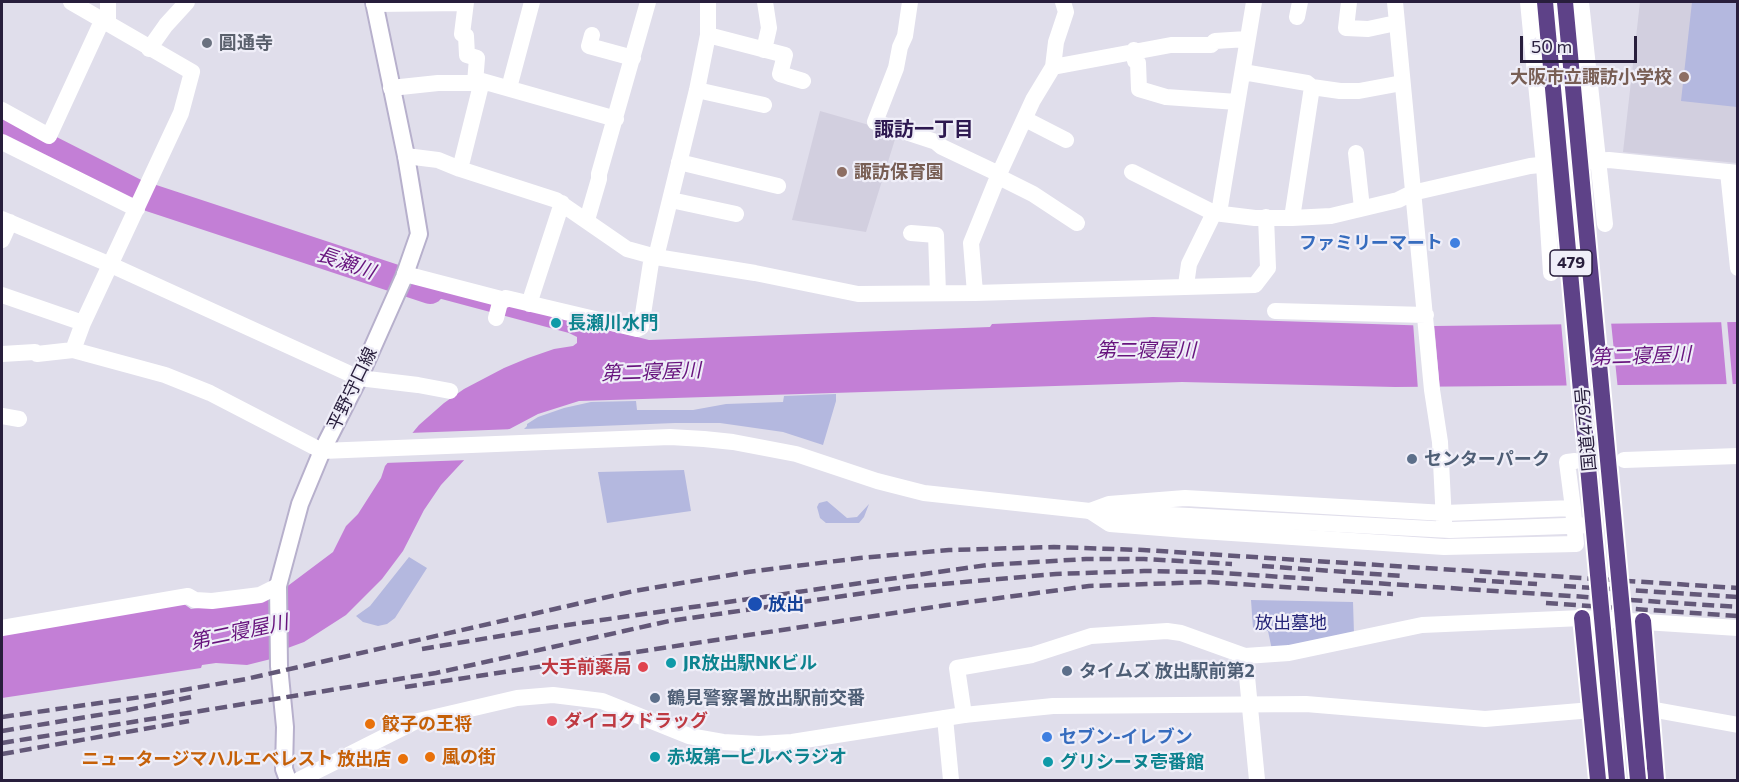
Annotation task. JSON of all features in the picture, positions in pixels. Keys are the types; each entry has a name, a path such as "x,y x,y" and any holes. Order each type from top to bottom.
{"highway":[{"name":"国道479号","path":"1545,2 1617,780"},
{"name":"国道479号","path":"1565,2 1638,780"},
{"path":"1582,618 1598,780"},
{"path":"1642,621 1656,780"}],"street":[{"path":"71,2 192,72 182,112 83,323 73,350"},
{"path":"2,110 49,136 105,23 108,2"},
{"path":"149,49 186,2"},
{"path":"374,3 466,2 462,34 466,36 467,55 477,58 478,82 460,169"},
{"path":"509,88 532,2"},
{"path":"586,220 648,2"},
{"path":"403,280 499,309 506,298 637,329 641,327 654,256 671,200 697,90 708,35 708,2"},
{"path":"764,50 769,28 765,2"},
{"path":"910,2 905,36 900,47 896,68 875,122 936,141 942,147 1033,194 1077,223"},
{"path":"975,293 971,243 1024,119 1053,67 1056,42 1066,12 1063,2"},
{"path":"1186,285 1189,264 1216,213 1254,2"},
{"path":"1349,2 1346,28 1368,29 1396,23"},
{"path":"1395,2 1432,390 1440,442 1445,513 1444,547"},
{"path":"1528,2 1547,165 1551,273"},
{"path":"1581,2 1594,161 1605,225"},
{"name":"平野守口線","path":"288,780 284,769 285,727 279,656 278,587 300,504 322,451 403,280 419,234 406,156 374,3"},
{"path":"708,35 785,55 780,74 803,81"},
{"path":"1053,67 1127,54 1134,50 1171,45 1211,45 1215,41 1247,39"},
{"path":"589,46 633,58"},
{"path":"1134,50 1135,61 1138,63 1139,90 1166,97 1237,102"},
{"path":"1242,72 1340,91 1402,83"},
{"path":"391,88 478,82 509,88 616,118"},
{"path":"1292,218 1312,87"},
{"path":"697,90 764,105"},
{"path":"1024,119 1066,140"},
{"path":"2,142 141,200"},
{"path":"1356,153 1362,208"},
{"path":"406,156 438,160 562,203 627,249 858,294 1255,285 1268,268 1266,217"},
{"path":"1594,161 1733,172 1737,268"},
{"path":"679,162 778,186"},
{"path":"1131,172 1216,213 1255,218 1292,218 1331,216 1398,200 1412,193 1530,166 1547,165"},
{"path":"671,200 736,214"},
{"path":"529,304 562,203"},
{"path":"2,240 5,221 111,265 358,378 450,391"},
{"path":"911,233 936,236 938,293"},
{"path":"2,295 83,323"},
{"path":"1275,311 1426,318"},
{"path":"2,354 35,352 36,354 73,350 180,380 322,451 670,437 733,442 796,454 876,481 924,493 1090,512 1450,530 1615,524"},
{"path":"2,416 19,419"},
{"path":"1624,460 1737,456"},
{"path":"1090,512 1110,524 1444,547 1576,544 1567,462 1575,461"},
{"path":"1090,512 1109,504 1185,498 1445,513 1572,508"},
{"path":"2,628 188,596 195,600 212,601 260,595 278,587"},
{"path":"964,715 957,668 1032,655 1091,636 1167,631 1181,633 1245,656 1289,653 1422,625 1582,618 1737,628"},
{"path":"1245,656 1257,780"},
{"path":"299,780 414,722 516,698 554,695 602,701 689,736 723,742 755,744 792,742 964,715 1053,706 1306,704 1485,719 1592,710 1650,709 1737,725"},
{"path":"945,718 951,780"}],"shaded area":[{"name":"大阪市立諏訪小学校","path":"1640,2 1737,2 1737,163 1623,152"},
{"path":"820,111 897,133 866,232 792,220"}],"green space":[{"path":"1692,2 1737,2 1737,107 1681,101"},
{"path":"836,394 823,445 783,432 720,423 524,429 527,424 538,417 591,402 636,401 637,410 693,410 726,404 783,402 784,396"},
{"path":"684,470 691,511 607,523 598,472"},
{"path":"827,501 847,518 857,517 869,504 859,523 826,523 820,518 817,507 819,503"},
{"path":"409,557 427,568 395,618 387,624 378,626 363,622 356,616 370,606"},
{"name":"放出墓地","path":"1251,600 1353,602 1354,634 1272,650 1268,631 1253,628"}],"water":[{"name":"第二寝屋川","path":"398,276 649,340 990,327 992,324 1153,317 1435,326 1737,322 1737,384 1395,387 1182,382 579,401 538,414 485,442 467,457 441,485 424,510 403,551 382,579 346,615 304,642 285,649 271,659 247,665 216,663 202,665 201,668 2,698 2,633 184,604 191,609 252,601 289,585 333,552 346,526 358,514 381,478 385,466 419,425 444,403 464,389 504,368 577,343 577,337 569,333 404,289"}],"pier":[{"path":"1721,320 1727,320 1733,387 1727,388"},
{"path":"1413,322 1434,323 1440,390 1418,390"},
{"path":"1561,322 1611,322 1618,390 1567,390"},
{"path":"515,429 487,444 469,460 384,463 409,433"}],"waterway":[{"name":"長瀬川","path":"2,125 136,193 430,290"}],"railway":[{"path":"2,717 155,695 246,679 634,591 748,572 949,550 1054,547 1143,550 1738,588"},
{"path":"422,649 560,626 987,565 1086,559 1144,559 1232,564"},
{"path":"1262,566 1402,576"},
{"path":"2,743 436,673 669,621 907,587 1056,574 1144,571 1207,572 1313,579"},
{"path":"1474,580 1537,584"},
{"path":"1343,581 1738,607"},
{"path":"405,687 947,605 1089,586 1207,582 1393,594"},
{"path":"1564,586 1738,597"},
{"path":"1546,603 1738,616"},
{"path":"2,731 123,711 196,696"},
{"path":"2,754 189,721"}],"place":[{"name":"圓通寺","path":"207,43"},
{"name":"大阪市立諏訪小学校","path":"1684,77"},
{"name":"諏訪保育園","path":"842,172"},
{"name":"ファミリーマート","path":"1455,243"},
{"name":"長瀬川水門","path":"556,323"},
{"name":"センターパーク","path":"1412,459"},
{"name":"放出","path":"755,604"},
{"name":"JR放出駅NKビル","path":"671,663"},
{"name":"大手前薬局","path":"643,667"},
{"name":"タイムズ 放出駅前第2","path":"1067,671"},
{"name":"鶴見警察署放出駅前交番","path":"655,698"},
{"name":"ダイコクドラッグ","path":"552,721"},
{"name":"餃子の王将","path":"370,724"},
{"name":"セブン-イレブン","path":"1047,737"},
{"name":"風の街","path":"430,757"},
{"name":"赤坂第一ビルべラジオ","path":"655,757"},
{"name":"ニュータージマハルエベレスト 放出店","path":"403,759"},
{"name":"グリシーヌ壱番館","path":"1048,762"}],"district":[{"name":"諏訪一丁目","path":"924,129"}]}
